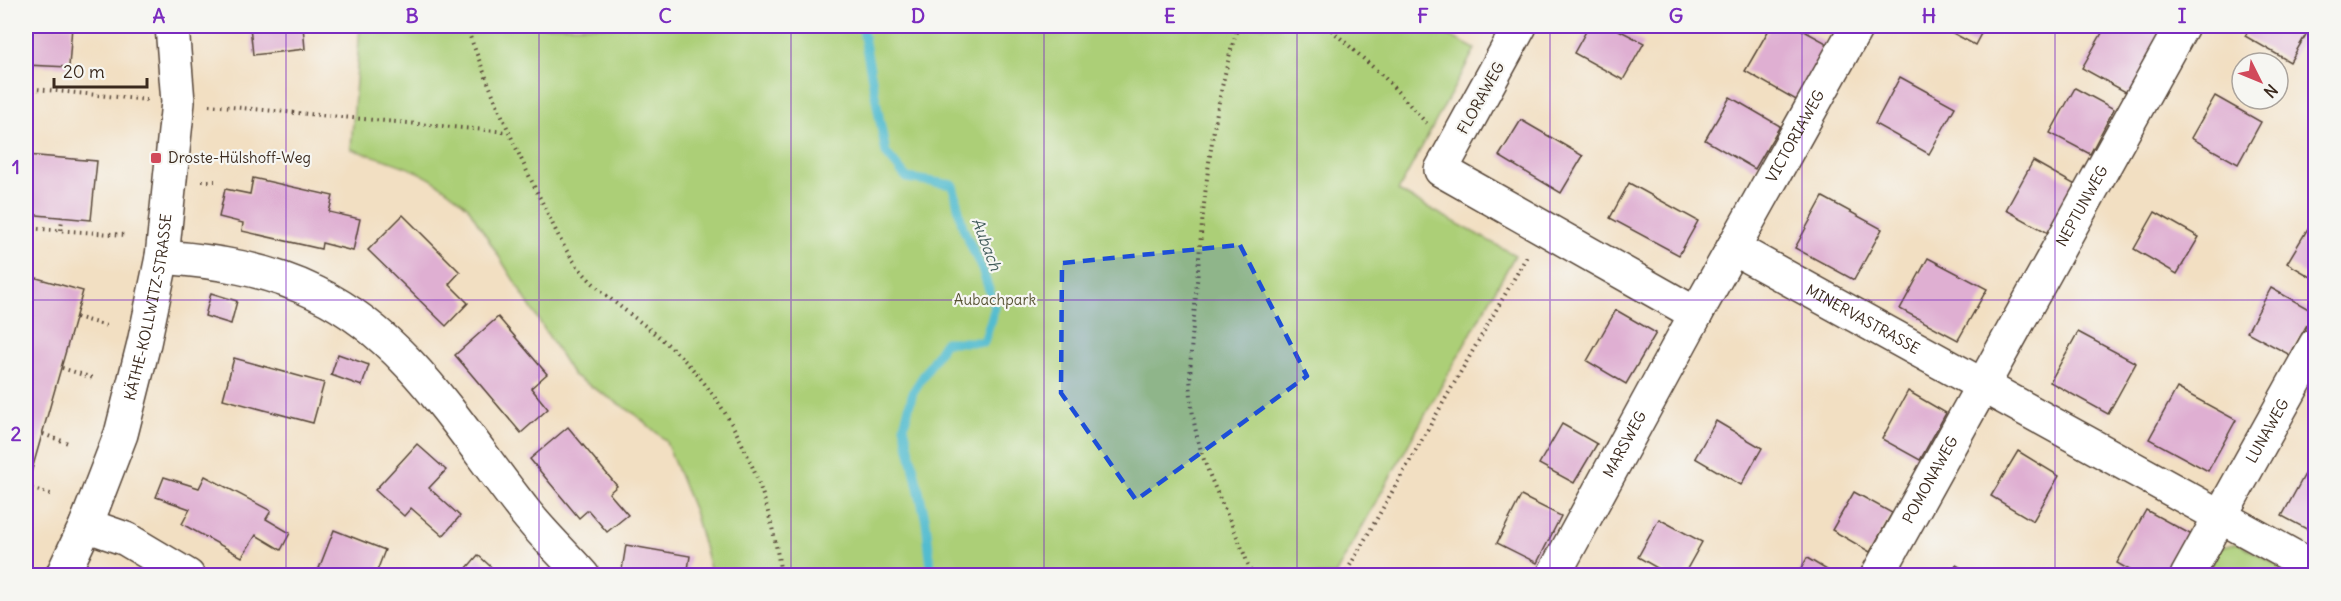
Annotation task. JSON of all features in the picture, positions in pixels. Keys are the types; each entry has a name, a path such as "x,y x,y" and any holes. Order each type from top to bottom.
{"street":[{"name":"KÄTHE-KOLLWITZ-STRASSE","path":"62,576 86,525 121,434 144,343 162,257 178,102 172,26"},
{"name":"FLORAWEG","path":"1446,160 1520,26"},
{"name":"VICTORIAWEG","path":"1733,248 1857,26"},
{"name":"NEPTUNWEG","path":"1982,385 2182,26"},
{"path":"1446,160 1544,228 1696,314 1733,248"},
{"name":"MINERVASTRASSE","path":"1733,248 2316,569"},
{"path":"162,257 219,262 267,274 316,292 353,315 394,348 416,371 524,511 583,576"},
{"name":"MARSWEG","path":"1553,576 1696,314"},
{"name":"LUNAWEG","path":"2187,576 2316,344"},
{"name":"POMONAWEG","path":"1877,576 1982,385"},
{"path":"86,525 126,540 188,576"}],"path":[{"path":"466,26 507,132 573,260 596,286 666,343 701,380 728,416 766,502 778,550 781,576"},
{"path":"1238,26 1217,116 1201,224 1190,382 1195,427 1206,464 1251,576"},
{"path":"1327,26 1386,79 1446,160"},
{"path":"26,88 507,132"},
{"path":"61,230 62,217"},
{"path":"26,228 126,235"},
{"path":"1344,576 1544,228"},
{"path":"76,316 107,326"},
{"path":"62,368 93,378"},
{"path":"43,434 71,444"},
{"path":"26,487 54,495"}],"highlighted area":[{"path":"1240,245 1307,376 1136,500 1061,393 1062,263"}],"green space":[{"name":"Aubachpark","path":"360,26 1431,26 1475,49 1398,191 1515,255 1335,575 712,575 694,511 665,440 635,414 573,375 468,207 440,185 414,170 351,149"},
{"path":"2238,543 2296,576 2204,576 2219,548"}],"building":[{"path":"26,26 72,26 69,67 26,65"},
{"path":"250,26 303,26 305,49 253,55"},
{"path":"1589,26 1611,26 1644,43 1623,80 1574,53"},
{"path":"1771,26 1795,26 1830,45 1798,101 1745,71"},
{"path":"1940,26 1985,26 1975,45"},
{"path":"2106,26 2145,26 2166,37 2133,96 2082,68"},
{"path":"2251,26 2311,26 2290,62 2290,51 2271,51 2245,36"},
{"path":"1900,77 1955,107 1929,154 1875,124"},
{"path":"2075,88 2114,109 2090,154 2050,133"},
{"path":"2215,96 2230,104 2230,111 2242,111 2261,122 2238,164 2191,138"},
{"path":"1730,97 1780,126 1755,169 1705,140"},
{"path":"1521,120 1583,156 1561,193 1499,156"},
{"path":"26,155 97,161 91,220 26,214"},
{"path":"2033,161 2079,187 2052,235 2006,210"},
{"path":"253,178 333,196 329,212 360,219 353,251 322,243 321,249 242,231 243,223 219,217 225,189 250,194"},
{"path":"1629,183 1698,221 1679,255 1610,218"},
{"path":"1823,197 1882,229 1854,280 1795,248"},
{"path":"2155,212 2199,237 2177,274 2134,249"},
{"path":"403,215 460,272 449,284 468,303 446,326 368,250"},
{"path":"2313,220 2316,222 2316,280 2287,263"},
{"path":"1928,258 1987,289 1958,340 1900,309"},
{"path":"26,275 83,291 31,473 26,471"},
{"path":"2271,288 2314,312 2290,355 2247,332"},
{"path":"211,293 237,301 231,324 205,316"},
{"path":"1616,310 1656,333 1626,384 1587,361"},
{"path":"498,317 547,374 531,388 548,409 521,433 455,355"},
{"path":"2078,332 2136,363 2108,414 2050,382"},
{"path":"338,354 369,365 362,386 331,375"},
{"path":"234,358 324,383 313,423 223,399"},
{"path":"2177,388 2236,420 2208,471 2149,439"},
{"path":"1908,391 1946,413 1920,460 1882,439"},
{"path":"1716,421 1762,448 1741,485 1695,458"},
{"path":"1562,424 1597,444 1574,483 1539,464"},
{"path":"568,427 617,486 609,493 628,515 607,532 588,510 579,518 530,459"},
{"path":"417,444 446,470 429,488 460,516 443,536 411,508 404,516 375,490"},
{"path":"2018,451 2059,476 2033,521 1991,496"},
{"path":"2310,465 2316,468 2316,534 2282,516"},
{"path":"205,476 271,511 266,519 290,533 281,550 256,535 242,557 182,524 190,509 156,497 164,477 199,488"},
{"path":"1854,492 1892,513 1870,552 1832,530"},
{"path":"1521,496 1561,516 1537,563 1497,543"},
{"path":"2146,510 2192,535 2170,576 2140,576 2117,563"},
{"path":"1659,519 1702,542 1683,576 1671,576 1638,557"},
{"path":"334,530 385,550 377,571 389,576 316,576"},
{"path":"626,545 690,556 687,576 621,576"},
{"path":"478,555 501,576 460,576"},
{"path":"1807,558 1837,576 1797,576"},
{"path":"1956,565 1976,576 1951,576"}],"waterway":[{"name":"Aubach","path":"862,26 886,153 907,178 953,185 963,228 983,272 995,307 984,342 945,342 913,392 904,426 926,522 932,576"}],"place":[{"name":"Droste-Hülshoff-Weg","path":"156,158"}]}
